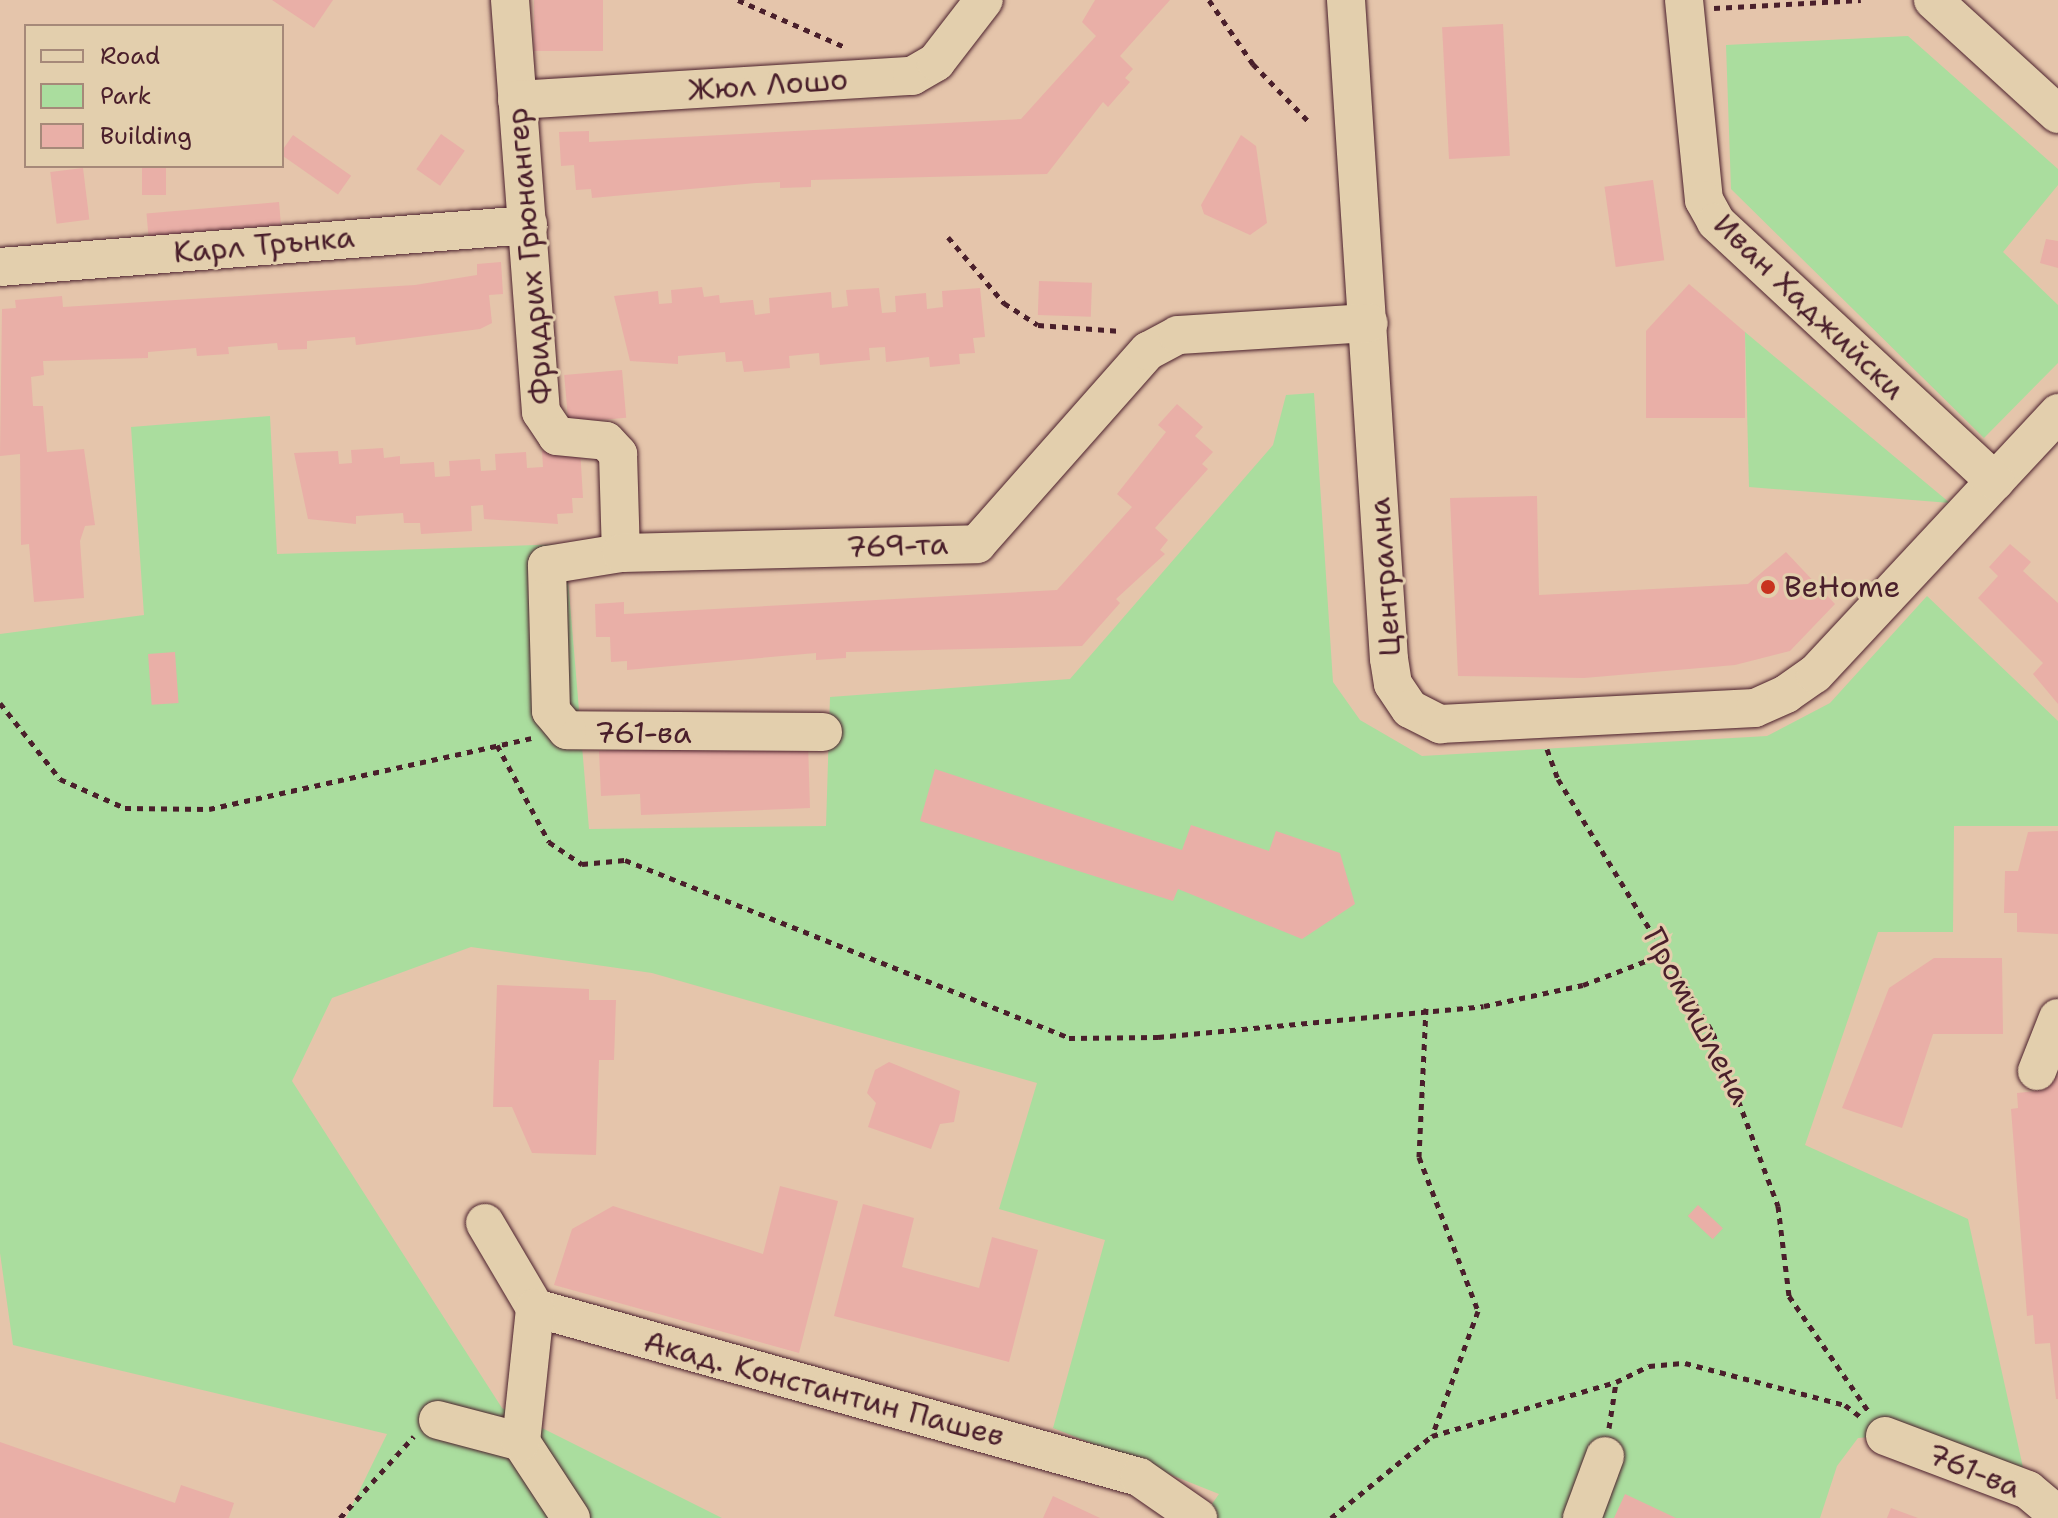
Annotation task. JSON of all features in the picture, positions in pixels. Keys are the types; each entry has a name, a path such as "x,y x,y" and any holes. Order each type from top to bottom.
{"street":[{"name":"Фридрих Грюнангер","path":"510,0 541,412 557,436 606,441 618,454 621,553"},
{"name":"Жюл Лошо","path":"517,100 912,76 936,62 984,0"},
{"name":"Централна","path":"1346,0 1389,659 1393,684 1410,709 1440,724 1755,708 1776,699 1815,674 1995,481"},
{"path":"1933,0 2016,58 2058,114"},
{"name":"Иван Хаджийски","path":"1685,5 1704,200 1716,222 1995,481"},
{"name":"Карл Трънка","path":"0,267 528,225"},
{"path":"1178,335 1369,323"},
{"name":"769-та","path":"621,553 977,544 1127,371 1178,335"},
{"path":"1995,481 2058,413"},
{"name":"761-ва","path":"621,553 558,561 544,571 551,711 567,730 823,732"},
{"path":"2037,1071 2058,1018"},
{"path":"485,1223 535,1308 521,1442 571,1518"},
{"name":"Акад. Константин Пашев","path":"535,1308 1139,1477 1198,1518"},
{"path":"438,1420 521,1442"},
{"name":"761-ва","path":"1885,1436 2028,1490 2058,1515"},
{"path":"1582,1518 1605,1456"}],"path":[{"path":"738,0 854,51"},
{"path":"1209,0 1253,64 1308,121"},
{"path":"1685,5 1861,0"},
{"path":"948,237 1004,303 1038,325 1178,335"},
{"path":"0,703 60,779 125,808 209,809 567,730"},
{"path":"497,745 549,842 582,864 625,860 1069,1038 1158,1037 1426,1008 1484,1006 1583,985 1667,953"},
{"name":"Промишлена","path":"1558,779 1667,953 1750,1114 1778,1206 1789,1296 1885,1436"},
{"path":"1426,1008 1419,1157 1478,1311 1432,1436"},
{"path":"1331,1518 1432,1436 1616,1382 1649,1366 1685,1363 1845,1405 1885,1436"},
{"path":"1605,1456 1616,1382"},
{"path":"340,1518 367,1495 401,1444 438,1420"}],"green space":[{"path":"1908,36 2058,169 2058,185 2003,252 2058,305 2058,363 1984,438 1731,189 1726,45"},
{"path":"1745,332 1950,503 1749,487"},
{"path":"1314,393 1333,682 1360,720 1422,756 1767,736 1830,703 1927,596 2058,721 2058,826 1954,826 1953,932 1878,932 1805,1145 1968,1219 2028,1490 1884,1436 1858,1438 1837,1466 1820,1518 1202,1518 1219,1494 1053,1428 1105,1240 999,1209 1037,1083 652,973 471,947 332,998 292,1081 502,1408 722,1518 346,1518 387,1434 13,1345 0,1253 0,634 144,615 131,427 270,416 277,554 565,544 589,829 826,826 830,697 1070,679 1273,445 1286,395"}],"building":[{"path":"272,0 333,0 314,28"},
{"path":"534,0 603,0 603,51 534,51"},
{"path":"1095,0 1170,0 1120,56 1133,69 1125,78 1130,82 1108,107 1103,102 1047,174 811,180 811,187 780,188 780,182 756,183 592,198 591,189 576,190 574,165 561,166 559,132 589,131 589,142 1021,119 1096,36 1082,22"},
{"path":"1503,24 1510,156 1449,159 1442,27"},
{"path":"441,134 465,151 440,186 416,169"},
{"path":"293,135 351,176 338,195 284,157 284,148"},
{"path":"1241,135 1256,146 1267,223 1250,235 1204,214 1201,205"},
{"path":"83,168 89,220 57,224 50,172"},
{"path":"142,168 166,168 166,195 142,195"},
{"path":"1653,180 1664,260 1616,267 1604,187"},
{"path":"279,202 281,225 149,237 147,214"},
{"path":"2046,239 2058,241 2058,268 2040,263"},
{"path":"501,262 503,294 489,295 492,323 480,329 356,345 355,337 307,341 307,349 278,350 277,343 228,347 229,354 197,356 196,348 148,352 148,358 43,361 44,375 31,377 33,406 43,406 47,452 84,449 95,525 85,526 80,541 84,598 34,602 29,544 21,545 20,454 0,456 2,309 16,308 15,300 62,296 63,307 415,285 477,275 477,264"},
{"path":"1039,281 1092,283 1091,317 1038,315"},
{"path":"1689,284 1745,332 1745,418 1646,418 1646,331"},
{"path":"702,287 704,297 719,295 720,303 753,300 755,315 770,313 769,298 831,292 832,308 848,306 846,290 879,288 882,313 896,312 895,296 926,293 927,309 943,307 942,291 980,288 985,337 973,338 975,353 959,354 960,364 930,367 929,357 886,362 885,347 869,348 870,360 820,365 819,353 789,356 790,368 744,372 742,361 726,362 725,352 678,356 678,364 630,361 614,296 658,291 659,304 672,303 671,290"},
{"path":"622,370 626,418 568,423 564,375"},
{"path":"1177,404 1203,427 1195,436 1213,452 1202,464 1208,469 1155,528 1168,540 1160,550 1165,554 1116,599 1120,603 1082,646 846,652 846,658 816,660 816,653 627,670 627,661 611,662 610,637 596,637 595,604 624,602 624,614 1057,590 1132,507 1117,494 1166,432 1158,425"},
{"path":"383,448 384,458 400,456 400,464 434,462 435,477 450,476 449,461 480,459 481,471 496,470 495,454 526,452 527,468 543,467 542,451 580,448 583,498 572,498 573,513 557,514 558,524 484,519 483,505 471,506 472,531 421,534 420,523 404,523 403,513 356,516 356,524 308,519 294,453 338,451 339,464 352,463 351,450"},
{"name":"BeHome","path":"1537,496 1539,595 1748,584 1786,552 1835,604 1790,651 1735,665 1584,678 1458,676 1450,498"},
{"path":"2010,544 2031,562 2023,571 2058,603 2058,704 2033,674 2043,663 1978,598 1998,576 1989,567"},
{"path":"175,652 179,703 152,705 148,654"},
{"path":"808,742 810,808 641,815 640,794 601,796 599,751"},
{"path":"935,769 1182,850 1191,825 1269,851 1276,831 1340,853 1355,904 1302,939 1178,889 1173,901 920,821"},
{"path":"2058,831 2058,934 2017,932 2017,913 2004,913 2005,871 2018,871 2028,832"},
{"path":"1934,958 2002,958 2003,1034 1933,1034 1902,1128 1842,1108 1889,988"},
{"path":"497,985 589,989 589,1000 616,1000 614,1060 599,1060 596,1155 532,1153 512,1107 493,1107"},
{"path":"889,1062 960,1091 954,1122 940,1124 931,1149 868,1127 876,1103 867,1093 875,1070"},
{"path":"2058,1076 2056,1399 2050,1343 2035,1344 2033,1315 2027,1316 2011,1109 2018,1108 2017,1093 2045,1090 2043,1077"},
{"path":"780,1186 838,1201 799,1353 554,1285 572,1229 613,1206 763,1254"},
{"path":"863,1204 914,1218 902,1267 979,1288 992,1237 1038,1250 1009,1362 834,1316"},
{"path":"1698,1205 1723,1228 1713,1239 1688,1216"},
{"path":"0,1442 175,1503 181,1485 234,1503 229,1518 0,1518"},
{"path":"1625,1494 1676,1518 1614,1518"},
{"path":"1053,1496 1100,1518 1043,1518"},
{"path":"1891,1508 1918,1518 1887,1518"}],"place":[{"name":"BeHome","path":"1768,587"}]}
